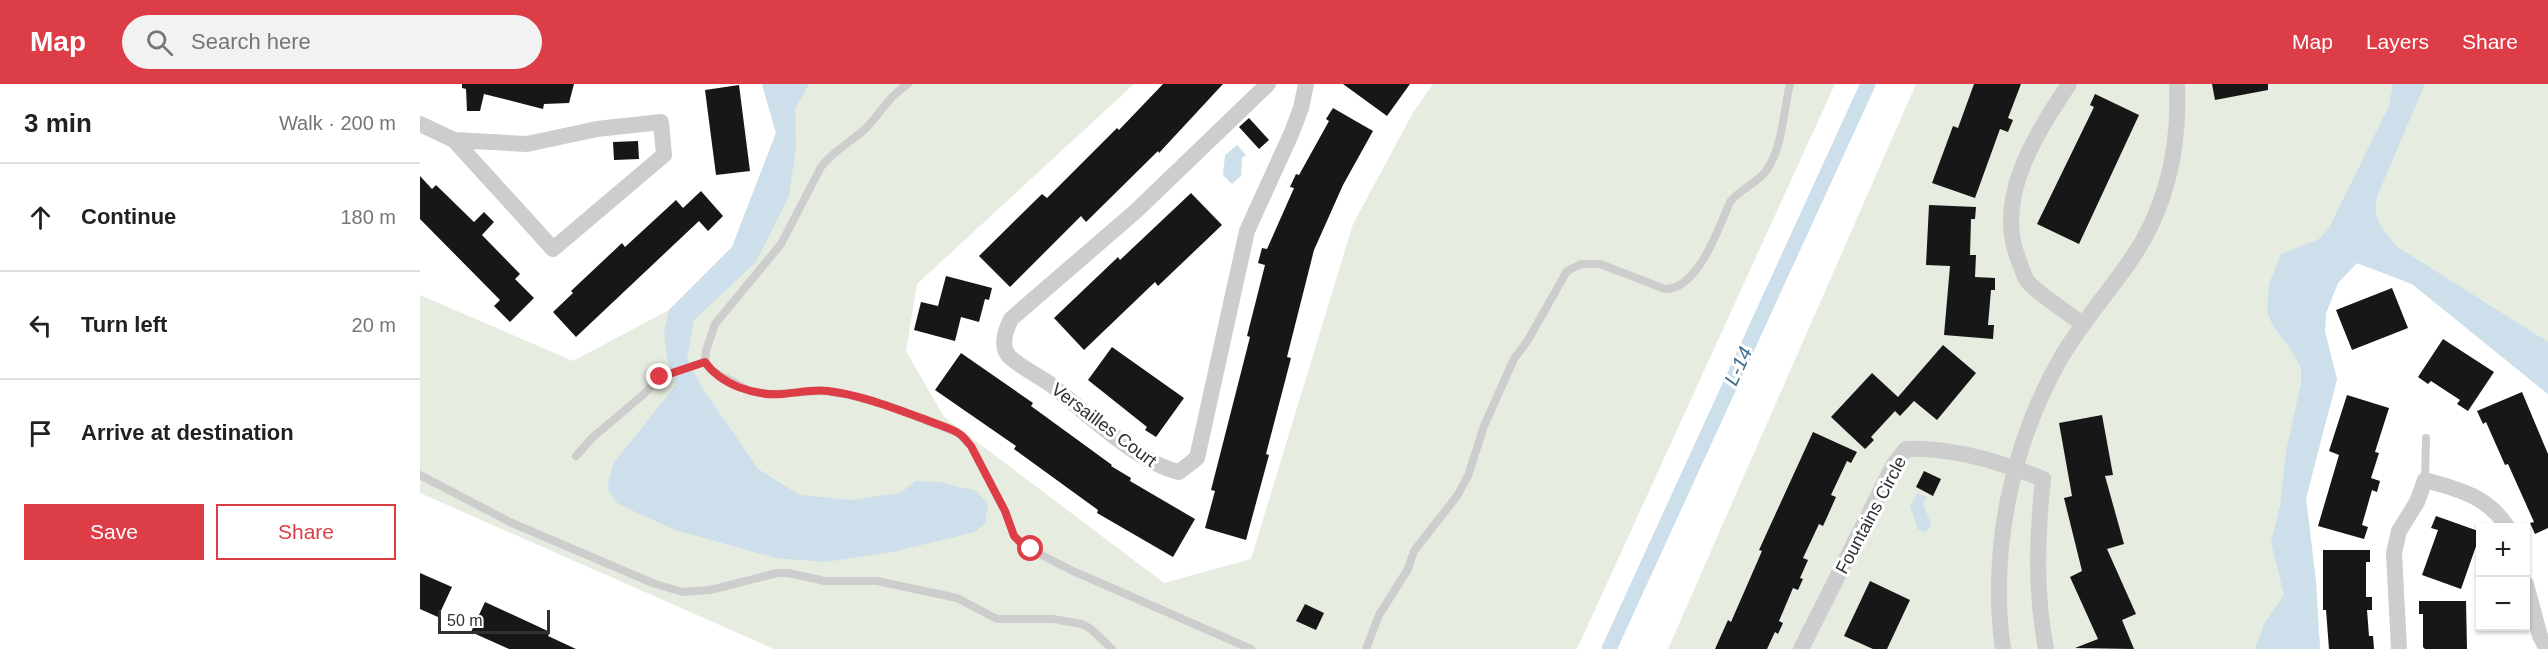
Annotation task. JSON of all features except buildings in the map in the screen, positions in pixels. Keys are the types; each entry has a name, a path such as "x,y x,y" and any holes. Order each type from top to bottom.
{"street":[{"name":"Versailles Court","path":"1268,84 1136,211 1011,320 1005,332 1008,355 1050,384 1106,430 1162,468 1179,472 1197,458 1247,231 1292,132 1301,108 1306,84"},
{"path":"2069,84 2045,120 2020,171 2010,214 2014,250 2027,280 2082,324"},
{"path":"2003,649 1999,589 2002,543 2016,468 2028,429 2046,386 2082,324 2127,265 2156,214 2168,182 2177,136 2177,84"},
{"path":"420,124 453,140 553,249 664,155 661,122 597,129 527,144 453,140"},
{"name":"Fountains Circle","path":"1801,649 1894,464 1906,449 1933,448 2016,468"},
{"path":"2016,468 2043,479 2038,526 2039,609 2046,649"},
{"path":"2399,649 2394,553 2396,542 2425,480 2479,498 2496,512 2504,523"},
{"path":"2530,599 2538,628 2547,649"}],"lane":[{"path":"908,84 896,93 864,129 827,159 821,167 781,244 715,324 705,351 705,362 721,378 750,391 769,394 825,391 849,395 889,406 958,433 971,446 1005,511 1014,536 1024,546 1073,571 1251,649"},
{"path":"1366,649 1379,615 1408,569 1414,551 1457,496 1468,476 1484,426 1514,359 1528,340 1567,271 1581,264 1600,264 1665,289 1683,285 1704,258 1730,202 1736,194 1764,173 1770,164 1777,144 1790,84"},
{"path":"576,456 593,437 644,394 660,377 705,362"},
{"path":"2425,480 2426,438"},
{"path":"420,475 512,523 655,584 682,592 710,590 777,573 788,573 825,581 877,580 957,598 997,619 1053,619 1082,624 1091,629 1112,649"}],"shaded area":[{"path":"762,84 1134,84 917,284 906,351 944,417 1164,583 1251,559 1353,224 1414,111 1433,84 1835,84 1577,649 774,649 420,493 420,295 573,361 669,310 732,247 776,133"},
{"path":"1916,84 2548,84 2548,394 2412,284 2357,263 2338,283 2326,313 2325,332 2337,379 2306,498 2316,582 2320,649 1668,649"}],"water":[{"path":"762,84 809,84 795,109 796,148 789,196 756,262 694,320 687,359 701,386 758,469 800,495 850,500 900,493 916,481 940,482 976,491 988,503 985,523 975,532 892,552 825,562 776,558 675,530 618,504 607,489 613,464 676,385 667,358 664,332 669,310 732,247 776,133"},
{"path":"2393,84 2425,84 2378,194 2376,210 2382,228 2396,246 2548,342 2548,394 2412,284 2357,263 2338,283 2326,313 2325,332 2337,379 2306,498 2316,582 2320,649 2255,649 2264,624 2284,595 2271,542 2280,506 2286,452 2301,384 2301,368 2273,326 2267,311 2269,284 2281,254 2319,239 2329,228 2389,106"},
{"path":"1237,145 1246,155 1242,158 1241,176 1232,184 1223,175 1225,155"},
{"path":"1917,493 1927,497 1923,503 1931,524 1926,533 1918,529 1910,506"}],"waterway":[{"name":"L-14","path":"1609,649 1868,84"}],"route":[{"path":"660,377 705,362 721,378 750,391 780,394 825,391 849,395 889,406 951,429 971,446 1005,511 1014,536 1024,546 1031,549"}]}
